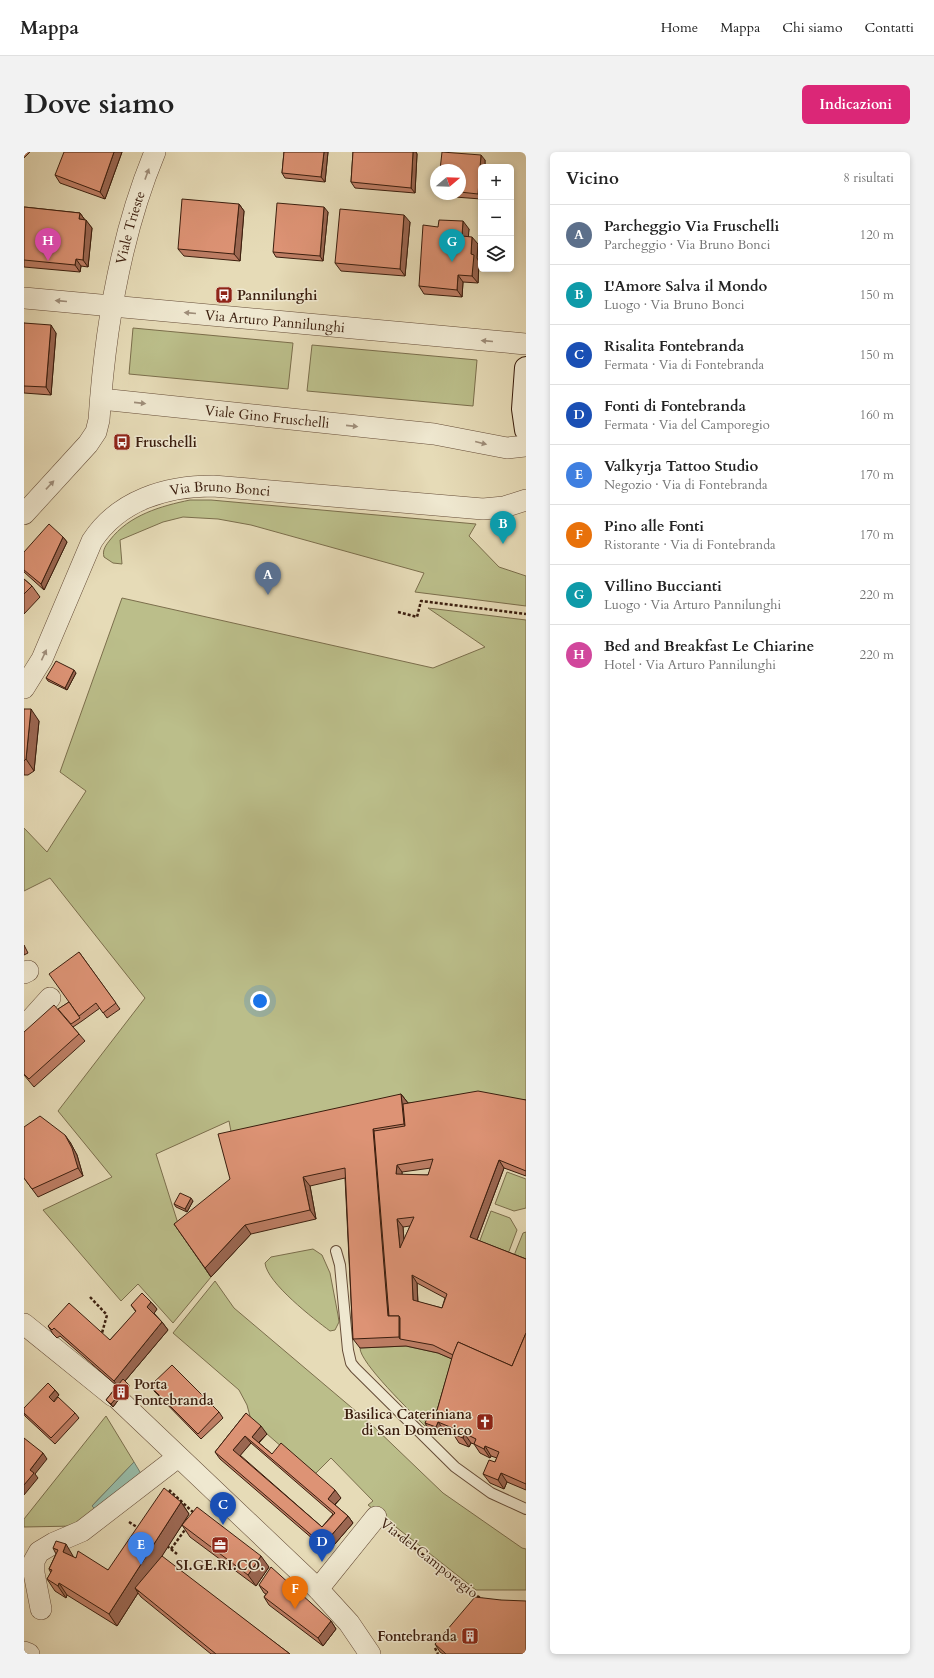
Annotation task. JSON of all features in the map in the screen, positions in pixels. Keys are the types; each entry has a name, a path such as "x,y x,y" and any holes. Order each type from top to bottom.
{"street":[{"name":"Viale Trieste","path":"111,306 135,210 155,152"},
{"name":"Via Arturo Pannilunghi","path":"24,298 526,344"},
{"path":"24,514 88,444 96,432 99,420 111,306"},
{"path":"526,368 523,409 526,430"},
{"name":"Viale Gino Fruschelli","path":"101,399 434,434 507,448 526,446"},
{"name":"Via Bruno Bonci","path":"24,688 42,659 92,541 103,526 120,512 138,501 174,489 213,486 483,508 504,507 526,500"},
{"path":"24,1027 50,998"},
{"path":"24,1324 116,1398 318,1589 349,1623 370,1654"},
{"path":"42,1609 34,1573 34,1561 39,1552 54,1543 82,1531 178,1457"},
{"name":"Via del Camporegio","path":"318,1589 376,1517"},
{"path":"24,1652 29,1654"}],"lane":[{"path":"336,1251 340,1265 349,1356 355,1368 455,1467 491,1493 526,1509"}],"path":[{"path":"398,612 417,617 420,601 526,614"},
{"path":"90,1297 107,1315 102,1333"},
{"path":"153,1475 195,1515 191,1520"},
{"name":"Via del Camporegio","path":"376,1517 472,1593 488,1600"},
{"path":"139,1528 144,1523"},
{"path":"171,1549 188,1525"},
{"path":"167,1546 177,1554"},
{"path":"435,1648 438,1654"}],"shaded area":[{"path":"133,328 293,343 288,389 129,374"},
{"path":"312,345 477,360 473,406 307,391"},
{"path":"190,500 211,500 476,524 469,536 499,567 526,576 526,606 415,592 424,573 251,525 218,519 183,517 163,522 120,540 122,564 113,563 104,557 104,550 107,544 126,524 146,513 168,505"},
{"path":"122,598 433,668 485,647 428,608 526,620 526,1106 233,1142 229,1121 156,1154 181,1233 211,1277 173,1323 138,1284 121,1301 43,1210 112,1177 58,1111 145,998 50,878 24,891 24,828 47,852 86,791 60,772"},
{"path":"507,1172 526,1179 526,1208 514,1211 495,1204"},
{"path":"491,1211 510,1218 517,1230 508,1254 479,1243"},
{"path":"526,1232 526,1263 513,1258 523,1233"},
{"path":"313,1249 322,1255 330,1273 339,1322 335,1330 330,1331 292,1300 274,1280 265,1263 271,1257"},
{"path":"215,1281 234,1308 371,1424 443,1493 522,1548 526,1549 526,1590 476,1590 368,1505 373,1501 331,1458 314,1475 251,1420 247,1405 239,1390 173,1333"},
{"path":"406,1346 438,1353 454,1360 439,1411 433,1409 425,1426 377,1376 368,1365 360,1348"},
{"path":"106,1416 134,1462 92,1506 97,1511 76,1526 24,1527 24,1519"},
{"path":"134,1462 143,1477 97,1511 92,1506"}],"building":[{"path":"64,152 114,152 100,192 55,175"},
{"path":"284,152 324,152 321,177 282,173"},
{"path":"353,152 413,152 411,188 351,182"},
{"path":"442,152 481,155 480,164 478,164 478,194 466,193 466,164 441,164"},
{"path":"182,199 239,204 234,254 178,249"},
{"path":"277,203 324,207 320,256 273,252"},
{"path":"24,207 80,213 79,219 86,220 83,260 76,259 75,265 24,260"},
{"path":"340,209 404,215 400,269 335,263"},
{"path":"439,220 463,221 462,236 472,237 471,254 474,255 472,276 458,275 457,290 419,286 423,225 438,227"},
{"path":"24,323 51,325 46,387 24,386"},
{"path":"49,524 63,537 41,584 24,570 24,552"},
{"path":"24,579 32,586 24,594"},
{"path":"56,661 74,670 65,688 46,678"},
{"path":"24,709 31,709 26,759 24,761"},
{"path":"79,952 116,1003 103,1013 96,1003 79,1016 49,974"},
{"path":"69,1002 80,1018 71,1024 58,1009"},
{"path":"54,1005 79,1034 29,1079 24,1074 24,1032"},
{"path":"478,1091 526,1100 526,1171 499,1160 470,1237 526,1259 526,1333 512,1366 458,1342 453,1355 433,1345 400,1339 400,1318 399,1316 389,1316 374,1131 405,1126 403,1104","holes":["433,1159 428,1175 396,1174 397,1165","414,1217 400,1248 397,1219","412,1275 447,1294 442,1308 413,1300"]},
{"path":"401,1094 404,1124 373,1129 388,1316 399,1316 399,1337 353,1339 345,1168 303,1177 310,1210 245,1225 205,1268 174,1224 230,1179 218,1134"},
{"path":"40,1116 65,1135 72,1148 78,1168 32,1189 24,1178 24,1127"},
{"path":"180,1193 191,1198 185,1209 174,1204"},
{"path":"142,1293 151,1302 147,1307 162,1322 114,1381 54,1328 52,1330 48,1326 69,1303 110,1340 136,1311 131,1305"},
{"name":"Basilica Cateriniana di San Domenico","path":"526,1333 526,1484 501,1473 498,1480 483,1474 489,1460 495,1462 499,1452 485,1446 484,1449 474,1444 476,1439 464,1433 463,1438 453,1434 455,1429 438,1422 436,1427 425,1423 430,1412 436,1414 453,1354 458,1342 512,1366"},
{"path":"172,1365 219,1412 198,1434 150,1386"},
{"path":"123,1379 128,1384 111,1404 106,1400"},
{"path":"48,1383 55,1390 49,1397 54,1402 58,1397 75,1413 51,1438 24,1413 24,1408"},
{"path":"246,1413 261,1426 252,1437 272,1454 281,1443 335,1490 328,1499 348,1516 323,1545 215,1452","holes":["245,1436 335,1513 322,1527 233,1450"]},
{"path":"24,1438 43,1453 30,1470 34,1473 24,1485"},
{"path":"164,1488 181,1502 109,1614 59,1583 58,1586 47,1579 52,1570 49,1569 58,1550 53,1548 56,1541 66,1544 63,1552 76,1558 78,1551 108,1570"},
{"name":"SI.GE.RI.CO.","path":"197,1507 261,1556 248,1575 182,1525"},
{"path":"162,1556 290,1654 216,1654 135,1588"},
{"path":"271,1567 331,1621 318,1638 264,1597 268,1592 259,1585"},
{"path":"475,1597 526,1601 526,1654 446,1654 435,1644"}],"place":[{"name":"Bed and Breakfast Le Chiarine","path":"48,261"},
{"name":"Villino Buccianti","path":"452,262"},
{"name":"Pannilunghi","path":"224,295"},
{"name":"Fruschelli","path":"122,442"},
{"name":"L'Amore Salva il Mondo","path":"503,544"},
{"name":"Parcheggio Via Fruschelli","path":"268,595"},
{"name":"Porta Fontebranda","path":"121,1392"},
{"name":"Basilica Cateriniana di San Domenico","path":"485,1422"},
{"name":"Risalita Fontebranda","path":"223,1525"},
{"name":"SI.GE.RI.CO.","path":"220,1545"},
{"name":"Fonti di Fontebranda","path":"322,1562"},
{"name":"Valkyrja Tattoo Studio","path":"141,1565"},
{"name":"Pino alle Fonti","path":"295,1609"},
{"name":"Fontebranda","path":"470,1636"}]}
